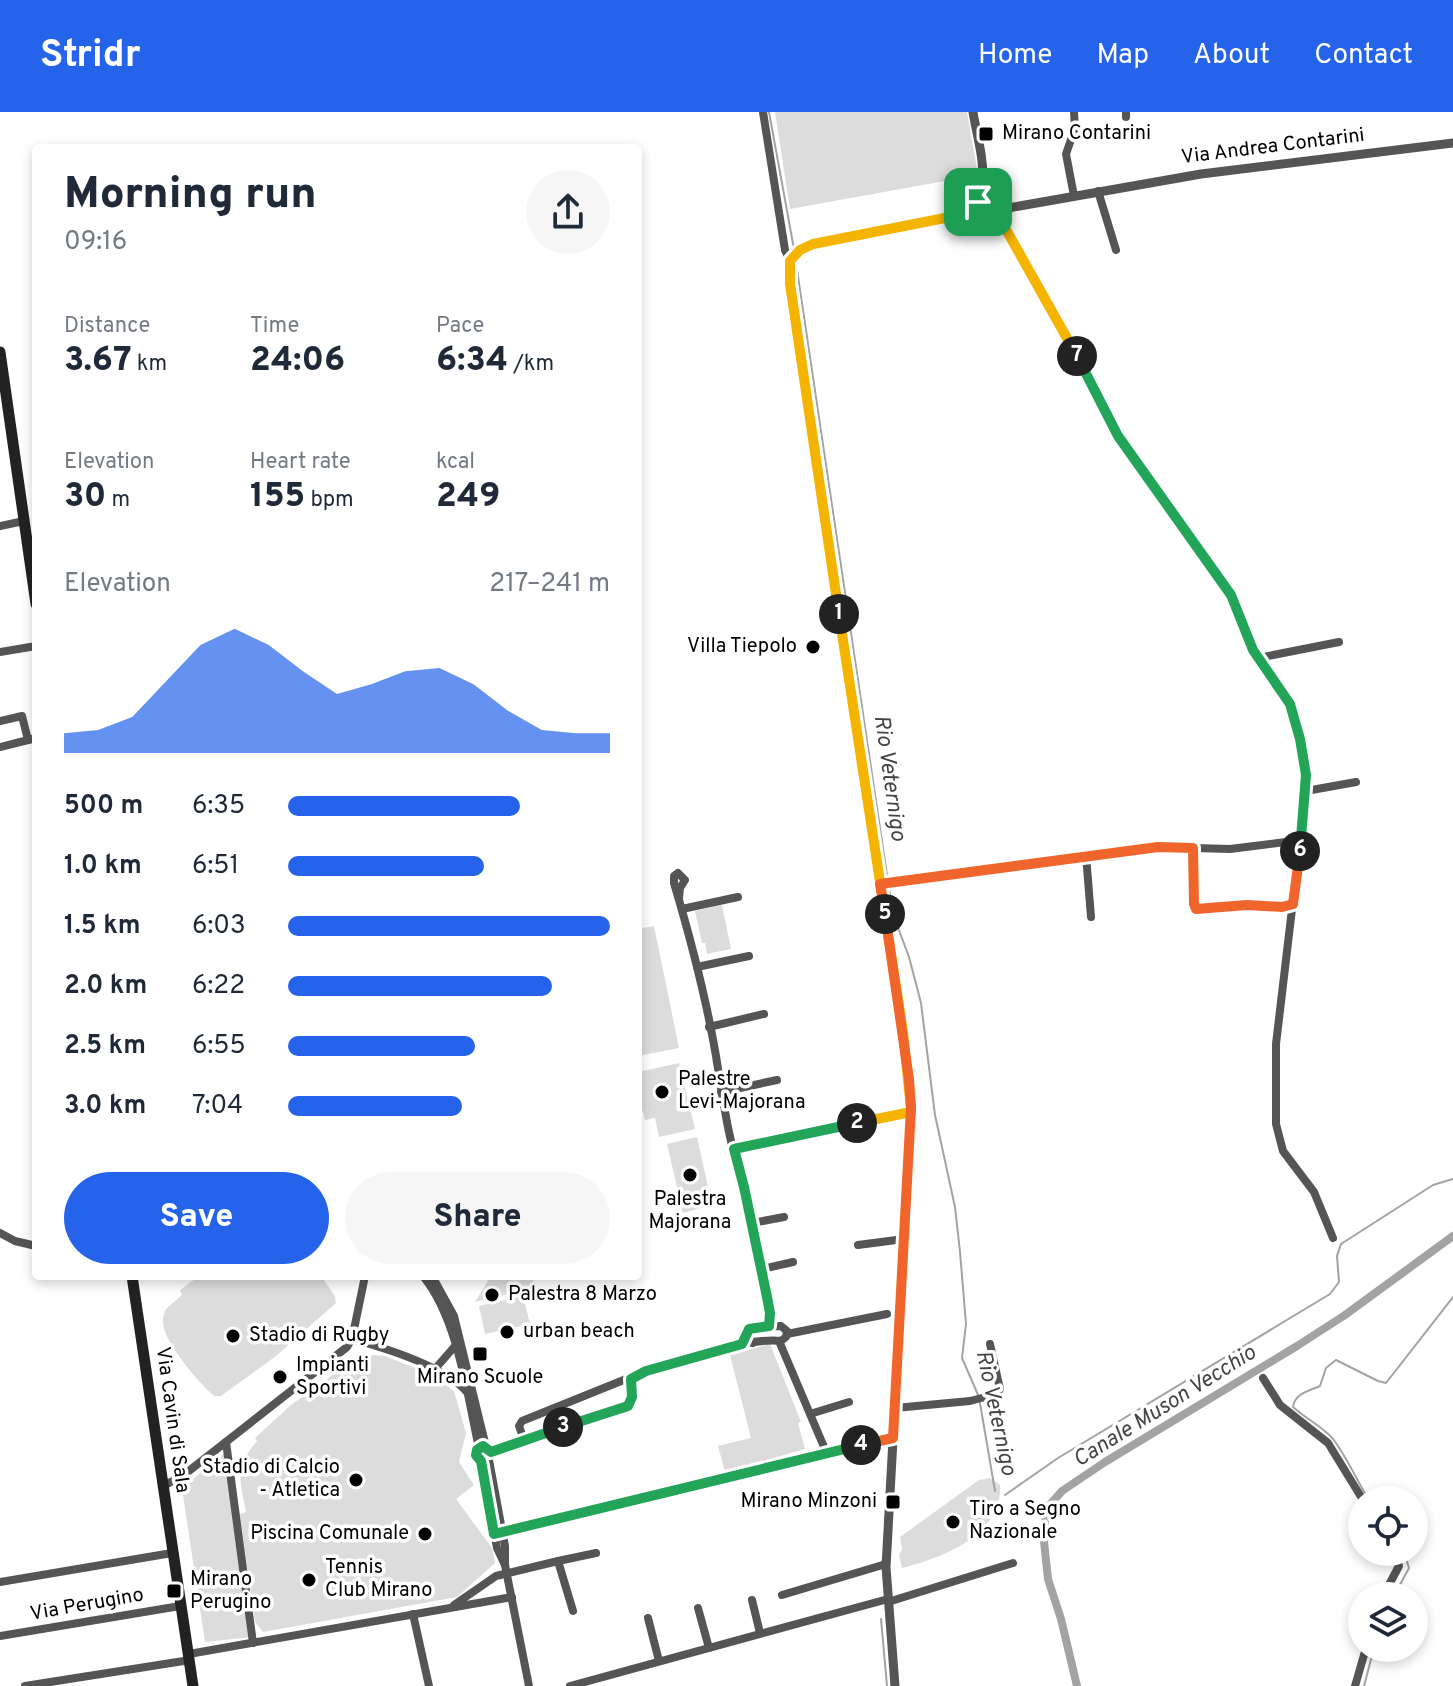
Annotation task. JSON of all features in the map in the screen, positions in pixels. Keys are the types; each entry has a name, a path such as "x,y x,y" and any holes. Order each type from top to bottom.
{"main road":[{"path":"0,352 32,576"},
{"name":"Via Cavin di Sala","path":"134,1280 193,1686"}],"street":[{"path":"763,112 785,250 794,256"},
{"path":"794,256 819,242 960,215 978,202 984,183 973,112"},
{"path":"1074,112 1075,128 1066,154 1074,196"},
{"name":"Via Andrea Contarini","path":"997,210 1201,174 1453,143"},
{"path":"1098,191 1116,250"},
{"path":"978,202 997,210 1118,436 1231,595 1258,658 1290,704 1300,739 1306,791 1275,1053 1276,1124 1283,1151 1314,1192 1333,1238"},
{"path":"794,256 790,284 909,1079 911,1112 886,1564 895,1686"},
{"path":"0,526 24,521"},
{"path":"1258,658 1339,642"},
{"path":"0,652 32,647"},
{"path":"0,721 22,716 32,739 0,747"},
{"path":"1306,791 1356,782"},
{"path":"880,884 1158,847 1230,849 1301,840"},
{"path":"1193,848 1196,909 1247,905 1282,907 1293,904"},
{"path":"1086,855 1091,917"},
{"path":"682,909 738,897"},
{"path":"679,898 697,967 721,1092 774,1326"},
{"path":"697,967 749,956"},
{"path":"709,1027 764,1014"},
{"path":"721,1092 777,1080"},
{"path":"734,1149 911,1112"},
{"path":"752,1223 784,1217"},
{"path":"0,1233 32,1245"},
{"path":"858,1245 904,1239"},
{"path":"762,1269 793,1262"},
{"path":"162,1487 179,1478 347,1347 352,1339 364,1280"},
{"path":"425,1280 443,1309 485,1454"},
{"path":"434,1280 454,1316 485,1454 529,1686"},
{"path":"524,1440 519,1426 522,1421 646,1371 742,1344 750,1338 779,1341 787,1334 887,1314"},
{"path":"750,1338 752,1327 774,1326 786,1329 787,1334"},
{"path":"352,1339 373,1344 435,1369 466,1391"},
{"path":"779,1341 827,1454"},
{"path":"895,1408 979,1399 997,1394 1000,1389 990,1344"},
{"path":"435,1369 455,1346"},
{"path":"1263,1378 1280,1405 1328,1443 1354,1486"},
{"path":"485,1454 628,1406 632,1397 631,1379"},
{"path":"810,1414 849,1402"},
{"path":"498,1533 893,1438"},
{"path":"226,1442 253,1643"},
{"path":"0,1582 172,1553"},
{"path":"450,1607 506,1569 596,1553"},
{"path":"558,1561 573,1611"},
{"path":"570,1686 888,1601 1013,1563"},
{"path":"782,1595 886,1564"},
{"path":"25,1686 512,1597"},
{"path":"752,1600 760,1633"},
{"name":"Via Perugino","path":"0,1636 180,1606"},
{"path":"698,1608 709,1648"},
{"path":"413,1614 429,1686"},
{"path":"648,1618 659,1661"},
{"path":"1355,1686 1362,1662"}],"shaded area":[{"path":"775,112 967,112 978,175 790,209"},
{"path":"722,905 731,949 707,954 695,911"},
{"path":"654,926 679,1048 642,1055 642,928"},
{"name":"Palestre Levi-Majorana","path":"679,1063 695,1129 659,1137 655,1118 645,1120 642,1111 642,1071"},
{"name":"Palestra Majorana","path":"697,1137 712,1205 683,1213 667,1144"},
{"name":"Stadio di Rugby","path":"194,1280 324,1280 336,1303 276,1356 221,1396 215,1396 185,1365 166,1335 163,1323 166,1309 182,1295 180,1290"},
{"name":"Palestra 8 Marzo","path":"489,1280 533,1280 535,1288 475,1302"},
{"path":"523,1296 530,1324 485,1334 479,1306"},
{"path":"770,1344 801,1422 798,1423 805,1449 725,1472 718,1446 751,1438 730,1355"},
{"name":"Stadio di Calcio - Atletica","path":"373,1355 385,1356 430,1374 454,1391 466,1433 459,1462 474,1485 456,1499 492,1548 495,1563 457,1597 263,1632 255,1622 240,1514 246,1512 241,1482 245,1459 257,1441 255,1438 291,1405 348,1364"},
{"path":"226,1452 252,1637 205,1642 182,1488"},
{"name":"Tiro a Segno Nazionale","path":"990,1478 1000,1485 998,1503 992,1518 981,1531 951,1551 902,1568 900,1537 979,1480"}],"waterway":[{"name":"Rio Veternigo","path":"769,112 794,249"},
{"name":"Rio Veternigo","path":"796,263 888,882"},
{"name":"Rio Veternigo","path":"889,888 894,917 921,1003 935,1115 955,1207 966,1324 962,1358 979,1397"},
{"path":"1005,1495 1058,1458 1330,1294 1339,1282 1337,1256 1341,1244 1433,1185 1453,1179"},
{"name":"Canale Muson Vecchio","path":"1077,1686 1048,1579 1043,1532 1048,1507 1062,1491 1105,1462 1345,1315 1453,1236"},
{"path":"1361,1486 1333,1439 1293,1407 1294,1402 1303,1393 1320,1386 1326,1368 1336,1360 1386,1383 1453,1297"},
{"name":"Rio Veternigo","path":"980,1403 995,1491"},
{"path":"1402,1582 1408,1566"},
{"path":"881,1619 887,1686"},
{"path":"1364,1686 1370,1662"}],"place":[{"name":"Mirano Contarini","path":"986,134"},
{"name":"Villa Tiepolo","path":"813,647"},
{"name":"Palestre Levi-Majorana","path":"662,1092"},
{"name":"Palestra Majorana","path":"690,1175"},
{"name":"Palestra 8 Marzo","path":"492,1295"},
{"name":"urban beach","path":"507,1332"},
{"name":"Stadio di Rugby","path":"233,1336"},
{"name":"Mirano Scuole","path":"480,1354"},
{"name":"Impianti Sportivi","path":"280,1377"},
{"name":"Stadio di Calcio - Atletica","path":"356,1480"},
{"name":"Mirano Minzoni","path":"893,1502"},
{"name":"Tiro a Segno Nazionale","path":"953,1522"},
{"name":"Piscina Comunale","path":"425,1534"},
{"name":"Tennis Club Mirano","path":"309,1580"},
{"name":"Mirano Perugino","path":"174,1591"}],"route":[{"path":"978,202 965,213 955,216 813,244 796,253 789,266 790,284 903,1032 909,1079 911,1112 734,1149 767,1297 769,1326 749,1329 742,1344 646,1371 631,1379 632,1397 628,1406 491,1452 486,1447 479,1448 476,1455 481,1461 494,1534 893,1438 909,1148 911,1108 909,1079 903,1032 880,884 947,873 1086,855 1175,846 1193,848 1196,909 1239,905 1282,907 1293,904 1306,775 1290,704 1253,650 1231,595 1118,436 997,210 978,202"}]}
